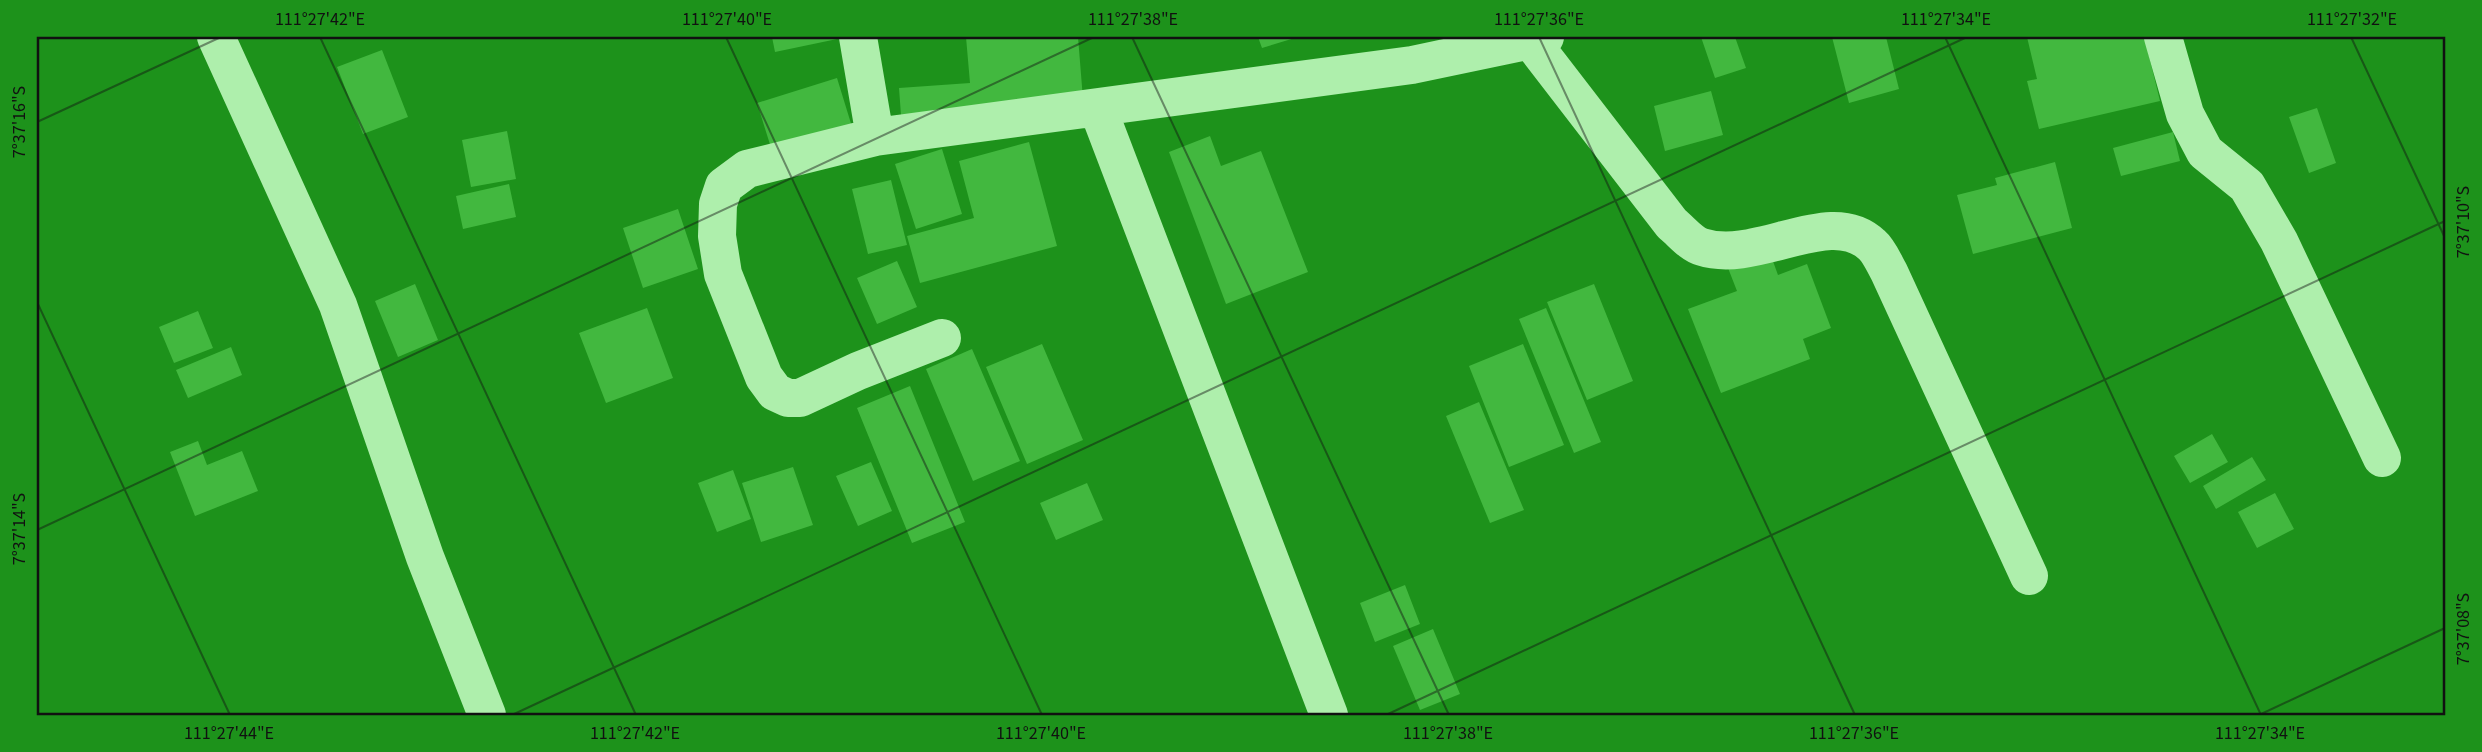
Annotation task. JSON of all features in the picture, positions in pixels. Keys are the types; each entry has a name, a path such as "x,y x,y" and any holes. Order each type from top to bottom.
{"street":[{"path":"216,37 338,305 425,557 487,715"},
{"path":"858,37 875,137"},
{"path":"2163,37 2190,123 2205,152 2247,186 2279,241 2382,458"},
{"path":"943,338 858,371 800,398 788,398 775,392 764,377 723,274 717,236 718,204 724,186 747,169 875,137 1412,65 1534,38 1672,224 1699,247 1732,252 1768,246 1818,230 1852,231 1873,245 1889,272 2029,576"},
{"path":"1098,109 1329,715"}],"building":[{"path":"772,37 842,37 842,38 775,52"},
{"path":"966,37 1078,37 1083,99 901,115 899,88 970,83"},
{"path":"1258,37 1298,37 1262,48"},
{"path":"1701,37 1735,37 1746,68 1715,78"},
{"path":"1832,37 1886,37 1899,89 1849,103"},
{"path":"2027,37 2153,37 2148,52 2160,101 2039,129 2027,81 2037,79"},
{"path":"382,50 408,117 363,134 337,67"},
{"path":"837,78 853,130 773,154 757,103"},
{"path":"1711,91 1723,135 1665,151 1654,106"},
{"path":"2317,108 2336,163 2309,173 2289,117"},
{"path":"507,131 516,179 471,187 462,140"},
{"path":"2173,132 2180,161 2121,176 2113,148"},
{"path":"1210,136 1221,166 1261,151 1308,272 1226,304 1169,152"},
{"path":"1029,142 1057,246 920,283 907,236 974,218 959,161"},
{"path":"942,149 962,214 916,229 895,164"},
{"path":"2055,162 2072,228 1973,254 1957,195 1997,185 1995,178"},
{"path":"891,180 907,245 868,254 852,189"},
{"path":"509,184 516,217 463,229 456,196"},
{"path":"678,209 698,269 643,288 623,228"},
{"path":"1770,253 1778,275 1807,264 1831,328 1803,339 1810,359 1721,393 1688,309 1737,291 1728,268"},
{"path":"897,261 917,307 877,324 857,278"},
{"path":"415,284 438,340 398,357 375,301"},
{"path":"1594,284 1633,381 1587,400 1547,302"},
{"path":"647,308 673,378 606,403 579,333"},
{"path":"1546,308 1601,442 1574,453 1519,319"},
{"path":"198,311 213,348 174,363 159,327"},
{"path":"1042,344 1083,440 1027,464 986,367"},
{"path":"1523,344 1564,445 1509,467 1469,366"},
{"path":"231,347 242,375 188,398 176,370"},
{"path":"972,349 1020,461 973,481 926,369"},
{"path":"910,386 965,522 912,543 857,408"},
{"path":"1479,402 1524,510 1490,523 1446,416"},
{"path":"2212,434 2228,462 2190,483 2174,456"},
{"path":"198,441 207,465 242,451 258,491 195,516 170,452"},
{"path":"2252,457 2266,480 2216,509 2203,486"},
{"path":"871,462 892,511 858,526 836,476"},
{"path":"793,467 813,525 761,542 742,483"},
{"path":"733,470 751,519 717,532 698,483"},
{"path":"1087,483 1103,520 1056,540 1040,503"},
{"path":"2275,493 2294,529 2257,548 2238,512"},
{"path":"1405,585 1420,624 1375,642 1360,603"},
{"path":"1433,629 1460,694 1420,710 1393,646"}]}
